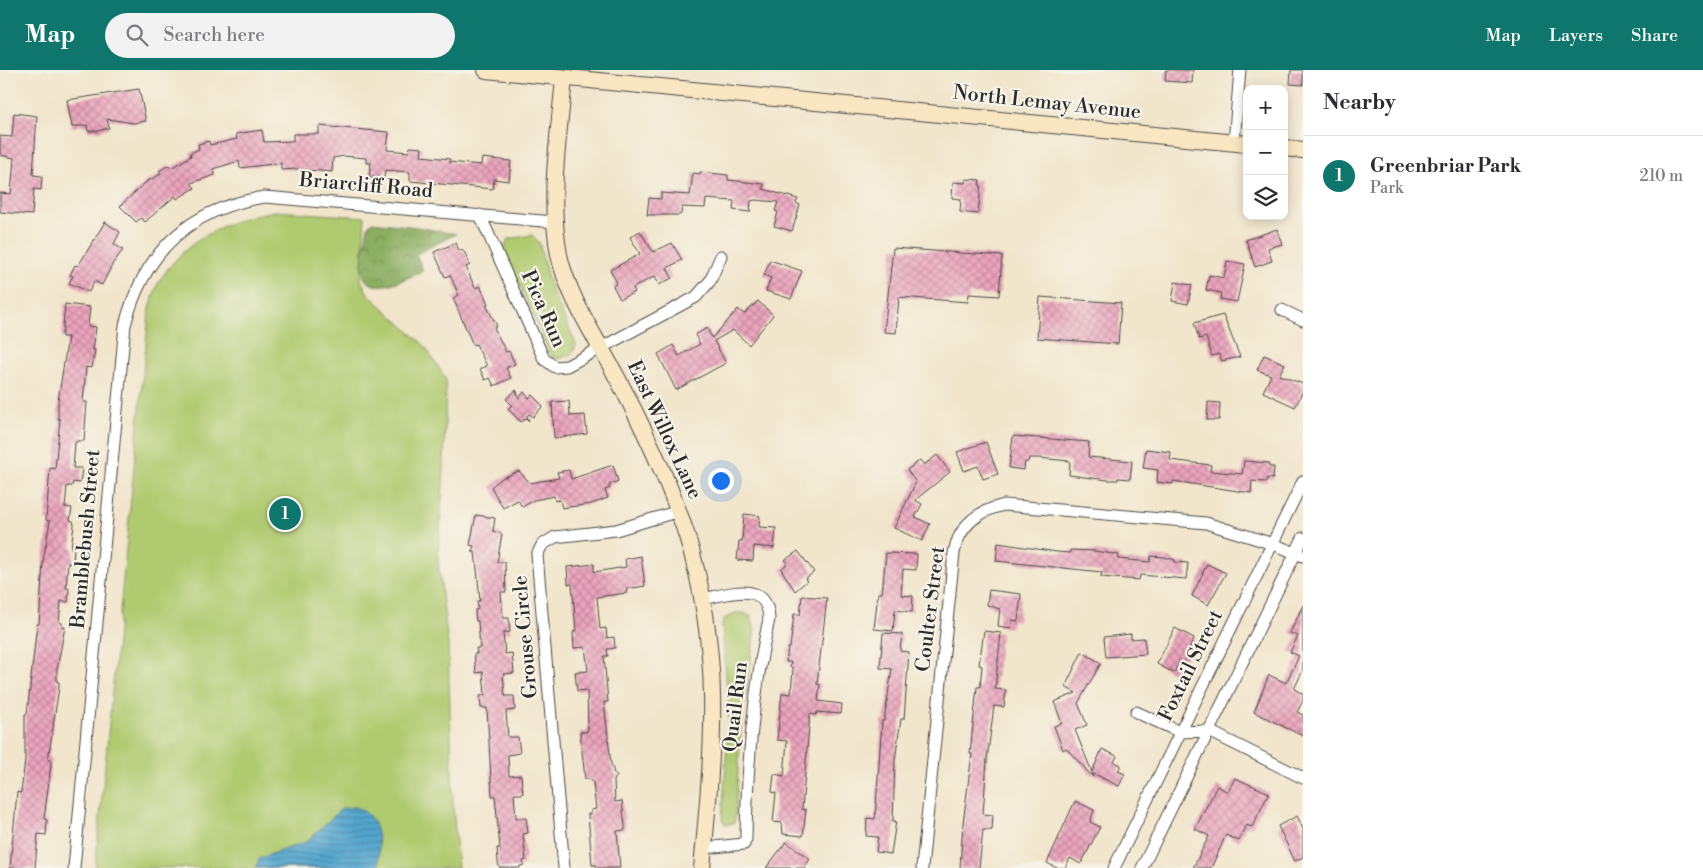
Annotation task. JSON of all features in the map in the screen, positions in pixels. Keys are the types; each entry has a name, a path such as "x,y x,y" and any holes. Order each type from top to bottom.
{"main road":[{"name":"North Lemay Avenue","path":"486,70 1240,144"},
{"name":"East Willox Lane","path":"564,78 554,188 554,222 560,256 567,281 644,428 679,511 702,599 712,654 713,754 702,868"},
{"path":"1288,148 1303,150"}],"street":[{"path":"1240,70 1240,144"},
{"name":"Briarcliff Road","path":"182,231 224,206 265,197 554,222"},
{"name":"Pica Run","path":"480,215 547,363 556,368 567,366 601,348"},
{"name":"Bramblebush Street","path":"74,868 126,325 141,279 157,256 182,231"},
{"path":"601,348 696,297 710,281 721,256"},
{"path":"1282,310 1303,320"},
{"name":"Foxtail Street","path":"1114,868 1303,481"},
{"name":"Coulter Street","path":"922,868 954,553 962,529 974,517 988,509 1004,505 1206,524 1273,544 1299,555"},
{"name":"Grouse Circle","path":"564,868 538,555 545,542 555,537 616,530 679,511"},
{"path":"1142,868 1209,731 1299,555 1303,538"},
{"name":"Quail Run","path":"702,599 750,592 764,600 769,609 769,619 751,722 746,778 746,839 744,844 738,846 704,848"},
{"path":"1136,712 1180,732 1209,731 1303,778"}],"green space":[{"path":"276,211 365,217 361,280 368,294 424,345 446,379 444,467 438,560 448,645 453,805 458,868 95,868 149,313 153,296 158,284 171,266 182,253 196,242 225,225 259,214"},
{"path":"372,222 456,234 416,254 423,271 409,278 380,286 366,280 363,272 363,255 368,226"},
{"path":"532,235 539,242 550,286 576,344 573,353 560,359 552,357 549,352 504,249 508,239"},
{"path":"735,613 744,613 750,616 755,629 741,726 735,818 734,823 726,825 722,819 729,716 722,625 724,619"}],"water":[{"path":"355,807 370,817 374,824 377,832 379,868 255,868 260,858 306,842 342,808"}],"building":[{"path":"1166,70 1193,70 1192,83 1165,81"},
{"path":"1291,70 1303,70 1303,85 1290,84"},
{"path":"139,89 146,121 134,123 107,119 109,128 98,131 88,131 87,125 72,127 67,100"},
{"path":"14,113 37,116 33,175 42,176 41,190 34,189 32,215 0,212 0,193 11,194 14,158 0,155 0,136 12,137"},
{"path":"319,126 389,132 387,150 409,152 410,147 422,148 421,156 450,159 449,162 481,165 482,158 511,161 509,181 494,179 493,189 410,181 410,172 385,170 384,178 369,177 371,163 366,163 366,158 344,156 333,158 332,172 296,169 281,170 281,163 240,168 239,161 213,169 215,175 191,183 195,188 177,199 175,196 145,222 141,218 136,222 120,206 146,182 161,174 159,171 169,165 171,168 191,156 190,153 199,149 198,144 209,141 210,145 237,139 236,134 262,130 264,142 293,141 293,134 319,134"},
{"path":"700,172 728,175 728,180 764,184 763,189 798,199 796,203 800,205 792,231 774,226 778,212 775,211 778,202 751,201 750,212 733,210 734,201 706,199 705,208 682,207 681,214 679,215 647,215 649,198 661,199 661,193 690,195 693,173 700,174"},
{"path":"966,179 980,180 978,214 960,212 961,199 952,198 953,182 965,183"},
{"path":"105,222 120,232 114,244 123,250 113,263 102,285 94,281 89,292 69,283 73,276 70,275 75,265 78,266"},
{"path":"1277,229 1282,244 1268,248 1272,261 1255,267 1246,240"},
{"path":"640,231 653,252 672,243 682,260 667,268 672,278 659,285 655,276 633,288 635,292 620,299 613,286 617,283 610,270 640,254 630,237"},
{"path":"456,243 459,251 462,250 465,253 470,265 466,267 475,288 480,286 488,304 486,305 497,326 494,328 506,352 509,351 515,364 506,368 511,378 494,386 490,378 485,380 480,369 487,366 476,344 473,345 453,298 459,295 450,275 445,277 434,252"},
{"path":"893,248 1002,256 999,296 969,294 968,302 899,297 896,333 884,332"},
{"path":"770,260 802,271 791,299 766,291 771,278 764,275"},
{"path":"1227,261 1245,264 1237,302 1220,299 1221,293 1206,290 1209,275 1224,278"},
{"path":"1175,282 1192,285 1188,304 1172,301"},
{"path":"1040,297 1121,303 1118,344 1037,338"},
{"path":"758,301 773,315 749,345 733,330 714,341 726,363 676,390 658,354 673,345 679,356 700,344 695,335 707,328 712,338 738,309 744,314"},
{"path":"65,304 90,307 88,326 96,327 93,350 95,350 92,368 86,367 83,402 87,402 84,441 77,441 75,443 73,468 82,468 80,483 73,482 72,486 67,486 65,507 72,508 70,520 73,521 74,525 71,548 74,548 73,564 68,563 66,588 69,588 68,602 61,601 59,622 62,623 62,627 65,627 57,669 59,687 48,760 51,760 51,765 44,819 47,820 46,835 38,834 35,868 10,868 17,792 21,793 25,760 25,714 27,714 37,624 39,624 43,562 50,521 46,520 50,468 55,469 60,419 58,419 58,401 68,337 62,337"},
{"path":"1223,315 1240,357 1222,361 1219,354 1212,356 1206,337 1199,339 1194,323"},
{"path":"1264,355 1285,364 1279,375 1303,384 1303,391 1295,407 1263,392 1271,375 1257,370"},
{"path":"516,390 519,398 524,392 529,398 532,395 543,406 533,417 529,414 527,416 529,421 526,418 521,422 508,409 512,405 506,399"},
{"path":"569,401 570,416 585,415 587,434 554,438 552,402"},
{"path":"1208,402 1220,403 1219,420 1207,420"},
{"path":"1013,436 1089,442 1088,457 1132,461 1130,479 1118,478 1118,480 1108,480 1069,475 1070,461 1038,458 1029,458 1028,462 1025,462 1024,470 1009,468"},
{"path":"986,442 998,474 983,479 978,466 964,471 957,452"},
{"path":"1146,449 1171,452 1170,460 1211,465 1210,471 1242,474 1244,461 1269,463 1269,467 1274,467 1273,479 1267,478 1267,482 1252,481 1251,493 1173,481 1173,484 1157,482 1158,470 1143,468"},
{"path":"937,455 950,472 915,500 922,504 915,517 930,524 922,541 894,528 916,482 907,470 920,460 924,465"},
{"path":"613,465 618,481 609,485 610,488 605,490 608,498 591,504 562,508 560,500 555,501 554,496 534,500 522,507 518,500 503,508 491,487 502,478 519,471 530,483 559,478 557,472 569,470 571,479"},
{"path":"744,514 760,516 759,527 776,528 774,548 754,546 753,561 737,560 739,541 742,541"},
{"path":"476,515 495,518 493,531 502,534 497,562 505,562 506,592 501,592 503,618 509,618 510,632 503,633 505,654 512,653 514,673 503,674 505,696 514,696 515,710 506,711 508,737 518,737 520,753 508,755 509,776 521,775 523,794 514,794 516,818 526,818 528,833 523,834 526,860 523,861 524,865 520,866 520,868 500,868 498,863 497,848 500,848 495,796 492,796 487,708 481,708 480,696 485,695 483,672 476,673 474,654 477,654 476,648 480,648 478,621 476,621 475,610 478,609 477,601 480,601 478,579 475,552 472,552 474,546 470,545"},
{"path":"998,543 1057,552 1070,553 1070,550 1095,551 1119,555 1118,559 1150,562 1151,556 1164,557 1175,560 1175,562 1188,563 1186,579 1140,575 1139,580 1101,577 1102,572 996,561"},
{"path":"798,551 814,572 795,591 781,569 788,563 785,560"},
{"path":"886,553 917,554 916,570 903,569 901,595 913,596 912,612 895,610 893,631 874,629 878,593 882,593"},
{"path":"641,556 645,586 626,589 627,593 597,597 600,629 606,628 607,638 614,637 615,648 607,649 608,656 604,656 608,702 604,702 611,764 617,776 614,780 615,802 622,801 625,830 617,831 620,868 597,868 596,865 592,865 588,814 591,814 591,810 596,809 593,783 590,779 585,779 580,732 587,732 588,728 587,690 577,691 575,672 588,671 585,647 574,648 573,632 576,631 572,584 568,584 567,567 594,564 594,572 626,567 625,559"},
{"path":"1207,564 1226,573 1208,605 1192,596"},
{"path":"989,590 1021,594 1018,621 1012,620 1011,628 998,626 1000,609 987,605"},
{"path":"802,596 827,598 817,684 820,684 818,701 842,704 841,714 817,712 816,715 810,714 802,809 806,810 803,836 783,834 782,823 773,822 776,793 772,792 774,774 784,776 787,741 777,740 782,693 791,694 793,668 790,667 791,662 786,662 788,648 790,648 794,614 800,615"},
{"path":"1303,605 1303,670 1294,689 1303,694 1303,701 1297,712 1303,715 1303,736 1254,712 1269,675 1286,683 1299,656 1290,652 1298,636 1290,633"},
{"path":"1175,628 1194,638 1184,662 1180,660 1174,673 1157,664"},
{"path":"984,631 1001,633 995,689 1006,690 1004,707 994,706 987,760 983,814 993,815 992,830 983,830 979,868 960,868 977,687 980,687 982,666 979,665"},
{"path":"883,633 902,634 900,651 909,652 904,719 901,719 895,760 893,821 896,821 891,854 876,852 878,837 866,836 867,818 875,819 882,721 884,721 892,669 880,668"},
{"path":"1131,634 1131,639 1144,638 1146,654 1106,657 1104,637"},
{"path":"1082,652 1101,663 1078,703 1087,725 1075,730 1092,772 1102,749 1117,756 1114,762 1121,765 1118,771 1125,774 1119,786 1092,773 1093,777 1066,748 1063,750 1054,726 1062,723 1054,702 1076,693 1065,687"},
{"path":"1235,778 1269,793 1252,827 1247,825 1239,841 1226,835 1211,868 1193,868 1209,836 1195,829 1217,786 1228,792"},
{"path":"1075,801 1094,810 1090,822 1100,827 1081,864 1070,858 1065,868 1057,868 1047,863"},
{"path":"1297,816 1303,829 1303,857 1295,861 1278,826"},
{"path":"786,842 810,859 804,868 766,868"}],"place":[{"name":"Greenbriar Park","path":"285,514"}]}
